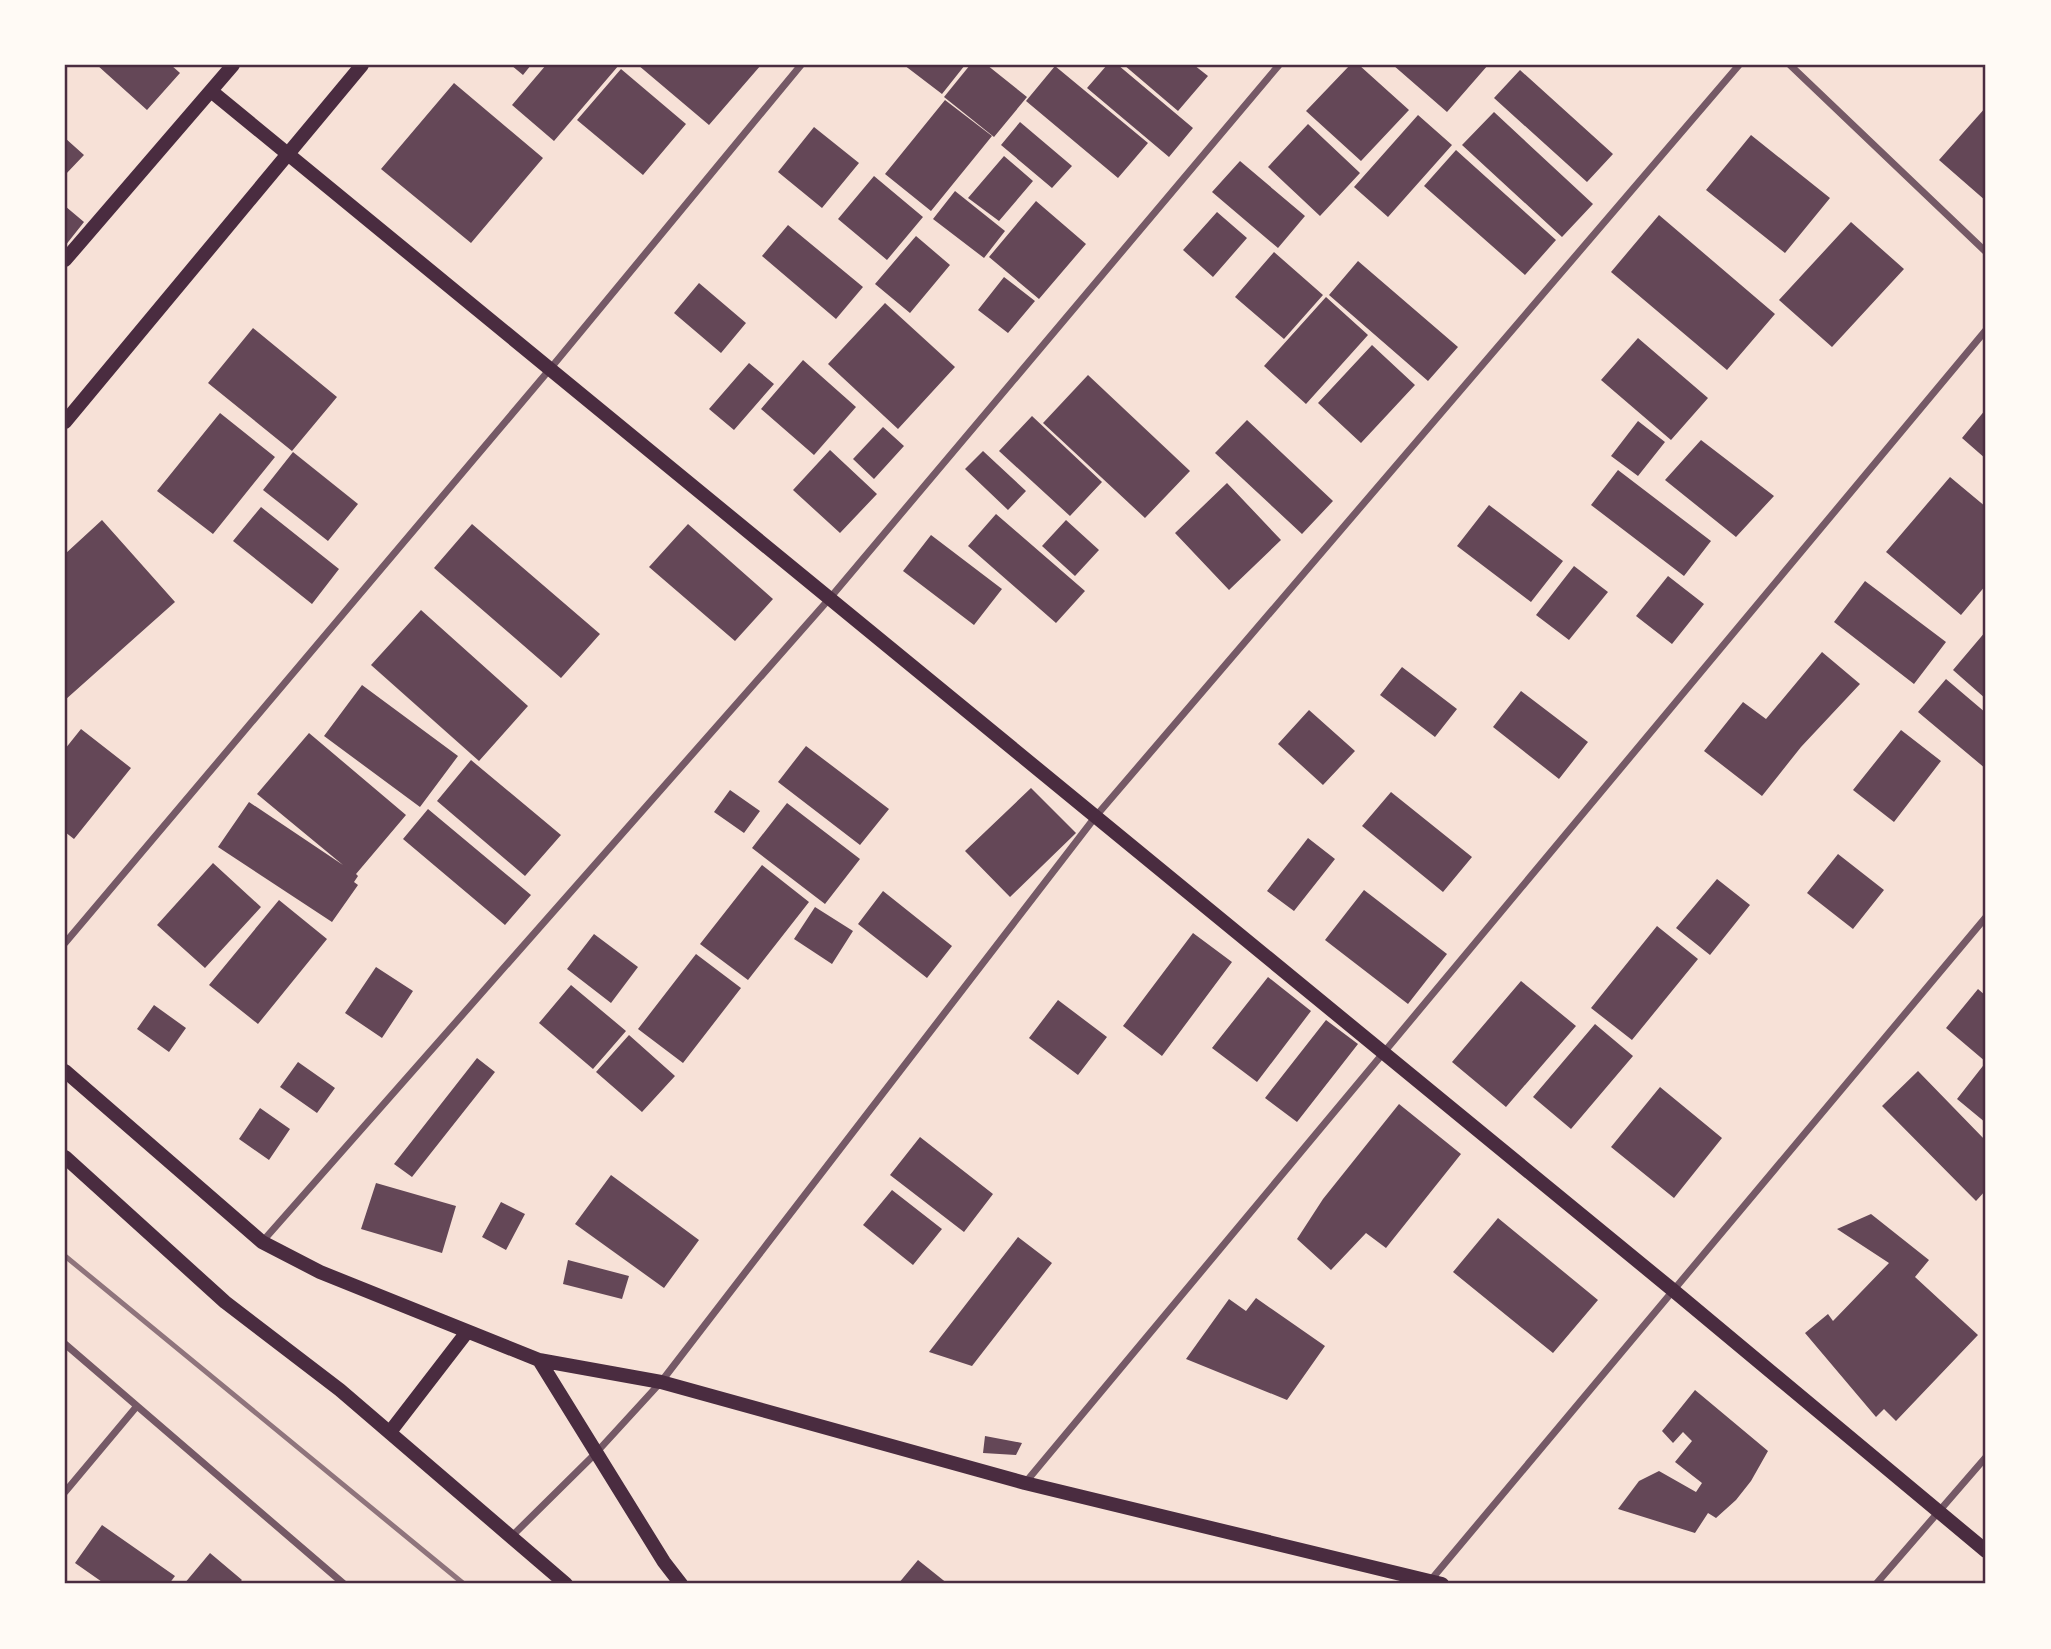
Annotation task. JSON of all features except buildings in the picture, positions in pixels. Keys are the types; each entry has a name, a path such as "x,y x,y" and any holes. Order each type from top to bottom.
{"main road":[{"path":"65,260 233,65"},
{"path":"65,422 362,65"},
{"path":"211,91 1674,1290 1986,1551"},
{"path":"65,1071 262,1242 320,1272 539,1360 661,1382 1025,1483 1433,1583"},
{"path":"65,1157 226,1302 390,1432 566,1584"},
{"path":"390,1432 467,1332"},
{"path":"539,1360 595,1454 681,1584"}],"street":[{"path":"65,943 550,369 801,65"},
{"path":"262,1242 830,598 1279,65"},
{"path":"511,1536 595,1454 661,1382 1096,816 1738,65"},
{"path":"1790,65 1986,252"},
{"path":"1025,1483 1986,330"},
{"path":"1433,1583 1986,917"},
{"path":"65,1344 344,1584"},
{"path":"65,1492 136,1406"},
{"path":"1875,1584 1939,1514 1986,1457"}],"railway":[{"path":"65,1256 464,1584"}]}
